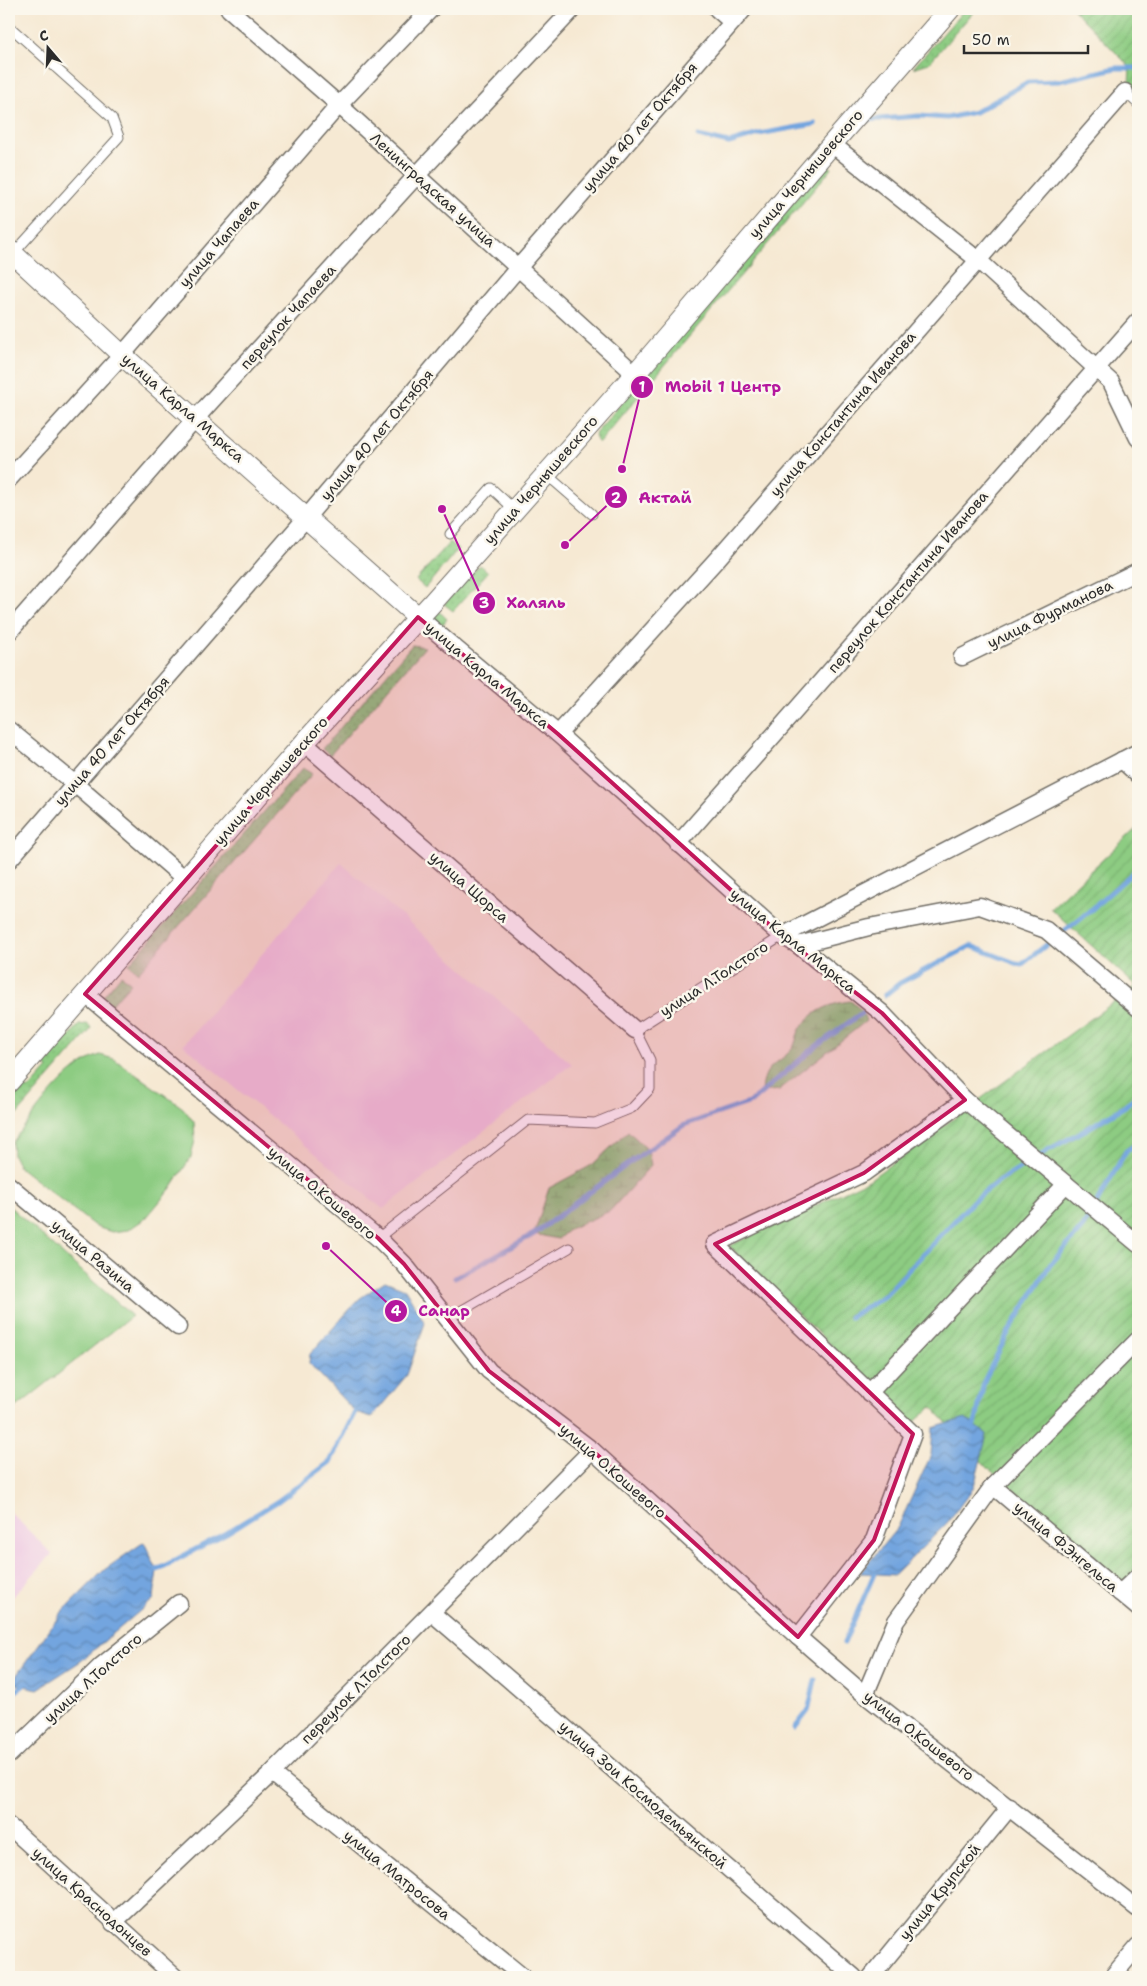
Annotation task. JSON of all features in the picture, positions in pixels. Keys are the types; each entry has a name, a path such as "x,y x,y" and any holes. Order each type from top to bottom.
{"street":[{"name":"Ленинградская улица","path":"229,9 339,104 635,374"},
{"name":"улица Чапаева","path":"9,479 122,355 339,104 431,9"},
{"name":"переулок Чапаева","path":"9,632 196,419 416,176 573,9"},
{"path":"717,9 732,22"},
{"name":"улица 40 лет Октября","path":"9,860 306,518 518,268 744,9"},
{"name":"улица Чернышевского","path":"9,1082 304,743 635,374 950,9"},
{"name":"улица Константина Иванова","path":"558,734 718,558 1125,92"},
{"path":"832,144 978,260 1097,368 1111,382 1138,438"},
{"name":"улица Карла Маркса","path":"11,252 122,355 418,618 558,734 782,936 798,945 882,1013 965,1100 1138,1244"},
{"name":"переулок Константина Иванова","path":"678,844 1138,321"},
{"name":"улица Фурманова","path":"962,657 1138,571"},
{"path":"9,730 185,879"},
{"name":"улица Щорса","path":"304,743 634,1030"},
{"name":"улица Л.Толстого","path":"782,936 1138,752"},
{"path":"1122,760 1138,775"},
{"path":"798,945 869,927 980,906 1046,930 1138,1008"},
{"name":"улица О.Кошевого","path":"85,994 378,1238 404,1264 489,1372 592,1450 798,1637 865,1694 1138,1909"},
{"path":"798,1637 874,1540 913,1434 715,1244 864,1173 965,1100"},
{"path":"869,1392 1066,1184"},
{"name":"улица Разина","path":"9,1185 178,1327"},
{"path":"865,1694 896,1621 993,1486 1138,1340"},
{"name":"переулок Л.Толстого","path":"113,1923 272,1773 592,1450"},
{"name":"улица Ф.Энгельса","path":"993,1486 1138,1608"},
{"path":"1120,1593 1138,1576"},
{"name":"улица Л.Толстого","path":"9,1756 101,1666 179,1603"},
{"name":"улица Зои Космодемьянской","path":"432,1613 854,1977"},
{"name":"улица Матросова","path":"272,1773 523,1977"},
{"name":"улица Крупской","path":"871,1977 1010,1807"},
{"name":"улица Краснодонцев","path":"9,1826 113,1923 175,1977"},
{"path":"1112,1977 1138,1946"}],"lane":[{"path":"9,26 112,118 119,137 11,252"},
{"path":"1125,92 1138,104"},
{"path":"546,474 592,514"},
{"path":"450,534 490,488 515,510"},
{"name":"улица Л.Толстого","path":"634,1030 782,936"},
{"path":"378,1238 528,1120 595,1123 632,1108 650,1089 650,1060 634,1030"},
{"path":"447,1319 569,1248"}],"highlighted area":[{"path":"418,617 558,734 782,936 882,1013 965,1100 864,1173 715,1244 913,1434 874,1540 798,1637 592,1450 489,1371 404,1264 378,1238 85,994"}],"shaded area":[{"path":"341,863 572,1064 383,1209 183,1045"},
{"path":"9,1511 52,1554 9,1601"}],"green space":[{"path":"965,9 976,9 929,63 913,68"},
{"path":"1073,9 1138,9 1138,92 1129,84 1130,67"},
{"path":"827,165 832,168 599,443 596,440 595,434 822,167"},
{"path":"450,542 458,549 425,588 416,580"},
{"path":"480,565 488,572 453,611 444,604"},
{"path":"439,611 447,619 438,630 429,623"},
{"path":"412,645 425,647 330,755 322,749"},
{"path":"303,768 312,774 138,973 129,964"},
{"path":"1138,827 1138,1595 988,1468 932,1407 912,1424 729,1246 869,1180 1136,986 1050,908"},
{"path":"121,975 131,983 110,1006 101,999"},
{"path":"851,1001 863,1012 866,1021 779,1090 762,1092 768,1070 792,1049 804,1024 828,1006"},
{"path":"87,1024 92,1028 9,1124 9,1103 23,1087 29,1089 48,1068 44,1065 79,1025"},
{"path":"100,1055 114,1059 183,1108 194,1122 195,1140 191,1157 171,1188 146,1218 128,1230 112,1232 96,1227 19,1167 13,1155 12,1143 40,1105 62,1081 87,1061"},
{"path":"628,1131 648,1150 651,1165 610,1211 571,1228 558,1239 534,1234 549,1188 592,1165"},
{"path":"9,1206 132,1316 9,1413"}],"water":[{"path":"385,1281 405,1289 425,1323 407,1375 372,1417 355,1412 309,1363 310,1354 359,1299"},
{"path":"965,1418 987,1434 974,1487 947,1523 895,1575 860,1573 898,1527 931,1455 933,1428"},
{"path":"144,1542 157,1570 154,1599 81,1661 38,1689 11,1683 62,1612 104,1570"}],"waterway":[{"path":"868,120 919,116 947,118 975,112 1028,82 1059,81 1116,68 1138,68"},
{"path":"698,136 729,143 759,134 815,124"},
{"path":"885,995 900,983 971,946 1021,965 1092,909 1138,868"},
{"path":"455,1278 534,1234 684,1125 751,1102 814,1048 863,1012"},
{"path":"850,1317 884,1296 973,1201 997,1182 1125,1106 1138,1094"},
{"path":"975,1425 984,1381 1007,1335 1050,1265 1083,1227 1126,1151 1138,1143"},
{"path":"157,1570 226,1533 278,1501 330,1462 355,1412"},
{"path":"844,1643 874,1574"},
{"path":"795,1728 808,1711 815,1680"},
{"path":"9,1696 23,1686"}],"place":[{"name":"Mobil 1 Центр","path":"622,469"},
{"name":"Халяль","path":"442,509"},
{"name":"Актай","path":"565,545"},
{"name":"Санар","path":"326,1246"}]}
